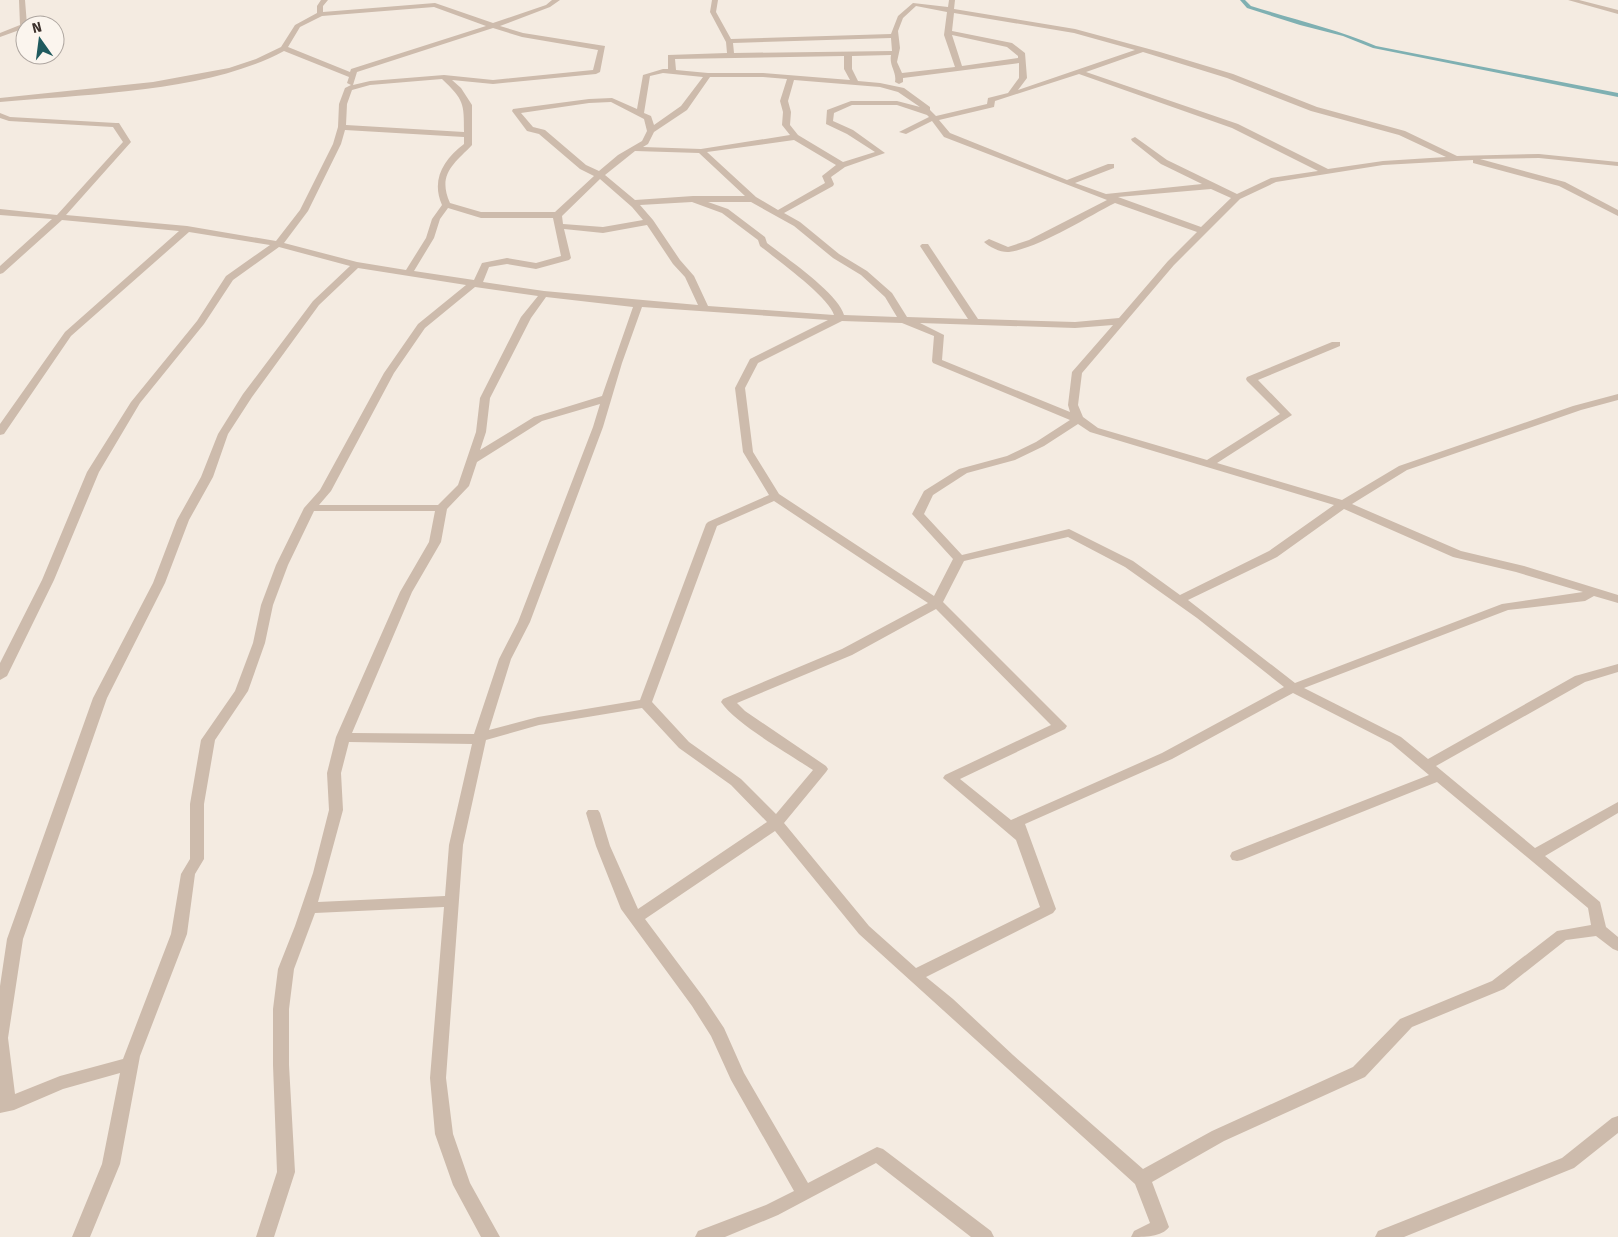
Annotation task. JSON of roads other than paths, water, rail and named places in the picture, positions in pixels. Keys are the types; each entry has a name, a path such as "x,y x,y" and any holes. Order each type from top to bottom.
{"street":[{"path":"0,35 24,26 22,0"},
{"path":"320,14 320,6 325,0"},
{"path":"0,676 48,580 93,472 136,402 201,322 229,278 278,244 304,211 337,144 342,127 343,104 354,71 389,58 425,49 492,26 548,6 557,0"},
{"path":"714,0 713,12 729,42 730,55"},
{"path":"908,0 915,4 1075,31 1230,76 1314,109 1402,133 1460,158 1562,184 1618,213"},
{"path":"952,0 948,32 959,68"},
{"path":"1572,0 1618,12"},
{"path":"892,88 899,82 900,76 893,62 895,53 894,31 900,17 915,4"},
{"path":"0,100 146,85 222,73 263,60 284,48 298,26 320,14 435,5 522,35 602,48 596,72 493,82 444,77 370,83 349,88"},
{"path":"948,32 1009,45 1022,55 1024,78 1011,95"},
{"path":"729,42 894,36"},
{"path":"284,48 353,76"},
{"path":"904,132 932,116 991,105 991,100 1011,95 1142,50"},
{"path":"848,53 848,69 854,82"},
{"path":"672,71 671,57 895,53"},
{"path":"900,76 1022,60"},
{"path":"640,114 647,75 663,71 708,75 764,75 854,82 892,88 908,95 922,105 947,135 1066,183 1203,231"},
{"path":"1080,72 1235,126 1326,172"},
{"path":"446,205 481,216 557,214 600,175 645,142 651,131 684,108 708,75"},
{"path":"444,77 458,90 468,105 466,122 468,145 453,156 445,171 440,188 446,205"},
{"path":"795,78 791,78 784,101 788,112 786,125 796,137 842,165"},
{"path":"651,131 648,118 612,100 589,101 516,111 530,129 542,132 578,163 600,175 633,203 650,222 676,262 689,276 704,308"},
{"path":"778,213 830,184 826,176 842,165 881,153 850,132 829,122 830,112 851,102 897,103 932,116"},
{"path":"0,115 9,119 116,125 127,142 60,217 0,271"},
{"path":"342,127 468,135"},
{"path":"634,149 701,151 796,137"},
{"path":"1135,139 1164,162 1237,197"},
{"path":"701,151 753,199 797,224 836,256 864,273 888,295 904,320 938,335 937,360 1078,419 1094,430 1343,504 1457,554 1520,569 1618,599"},
{"path":"1078,419 1073,405 1077,372 1171,264 1237,197 1274,180 1384,163 1460,158 1538,156 1618,164"},
{"path":"1066,183 1111,166"},
{"path":"1105,196 1212,186"},
{"path":"633,203 693,199 753,199"},
{"path":"693,199 725,211 762,240 763,244 808,280 837,307 840,318"},
{"path":"989,242 1007,250 1032,242 1116,200"},
{"path":"408,274 430,238 436,219 446,205"},
{"path":"0,212 187,229 278,244 356,266 544,294 840,318 1075,326 1122,321"},
{"path":"81,1237 111,1164 130,1064 178,934 188,874 197,859 197,804 208,740 241,691 259,643 267,605 276,581 310,508 325,491 389,373 421,326 475,284 485,265 507,261 536,266 566,258 557,214"},
{"path":"560,226 603,230 650,222"},
{"path":"0,432 68,334 187,229"},
{"path":"925,246 975,322"},
{"path":"130,1064 60,1083 4,1107 0,1038 15,939 100,698 159,584 183,520 207,477 224,434 246,396 316,303 356,266"},
{"path":"264,1237 286,1172 281,1009 286,969 309,908 336,810 334,773 344,737 406,592 435,542 441,508 463,486 481,432 485,398 526,317 544,294"},
{"path":"491,1237 462,1185 444,1134 438,1078 456,845 480,738 505,659 524,622 598,427 639,303"},
{"path":"840,318 754,361 740,388 748,452 775,496 937,603 1060,726 950,778 1022,837"},
{"path":"1208,464 1287,415 1251,379 1336,344"},
{"path":"1179,600 1273,554 1343,504 1403,468 1577,408 1618,397"},
{"path":"472,460 538,419 607,398"},
{"path":"959,559 918,514 928,493 963,471 1011,458 1040,444 1078,419"},
{"path":"645,704 712,524 775,496"},
{"path":"310,508 441,508"},
{"path":"959,559 1069,534 1129,564 1293,688 1396,740 1594,906 1599,930 1618,945"},
{"path":"636,918 776,823 821,769 740,714 728,702 847,652 937,603 959,559"},
{"path":"914,976 1048,909 1017,822 1167,756 1293,688 1506,607 1585,597 1592,591"},
{"path":"1426,766 1580,680 1618,668"},
{"path":"344,737 470,740 538,721 645,704"},
{"path":"645,704 684,745 736,782 776,823 864,930 1142,1179 1163,1232 1140,1237"},
{"path":"1237,856 1439,776"},
{"path":"1533,856 1618,807"},
{"path":"593,813 603,846 629,910 698,1002 718,1033 737,1075 805,1194"},
{"path":"309,908 451,901"},
{"path":"1142,1179 1218,1136 1359,1072 1406,1024 1498,985 1562,935 1599,930"},
{"path":"1384,1237 1568,1163 1618,1123"},
{"path":"704,1237 772,1210 877,1154 985,1237"}],"waterway":[{"path":"1242,0 1249,7 1345,35 1375,47 1618,95"}]}
